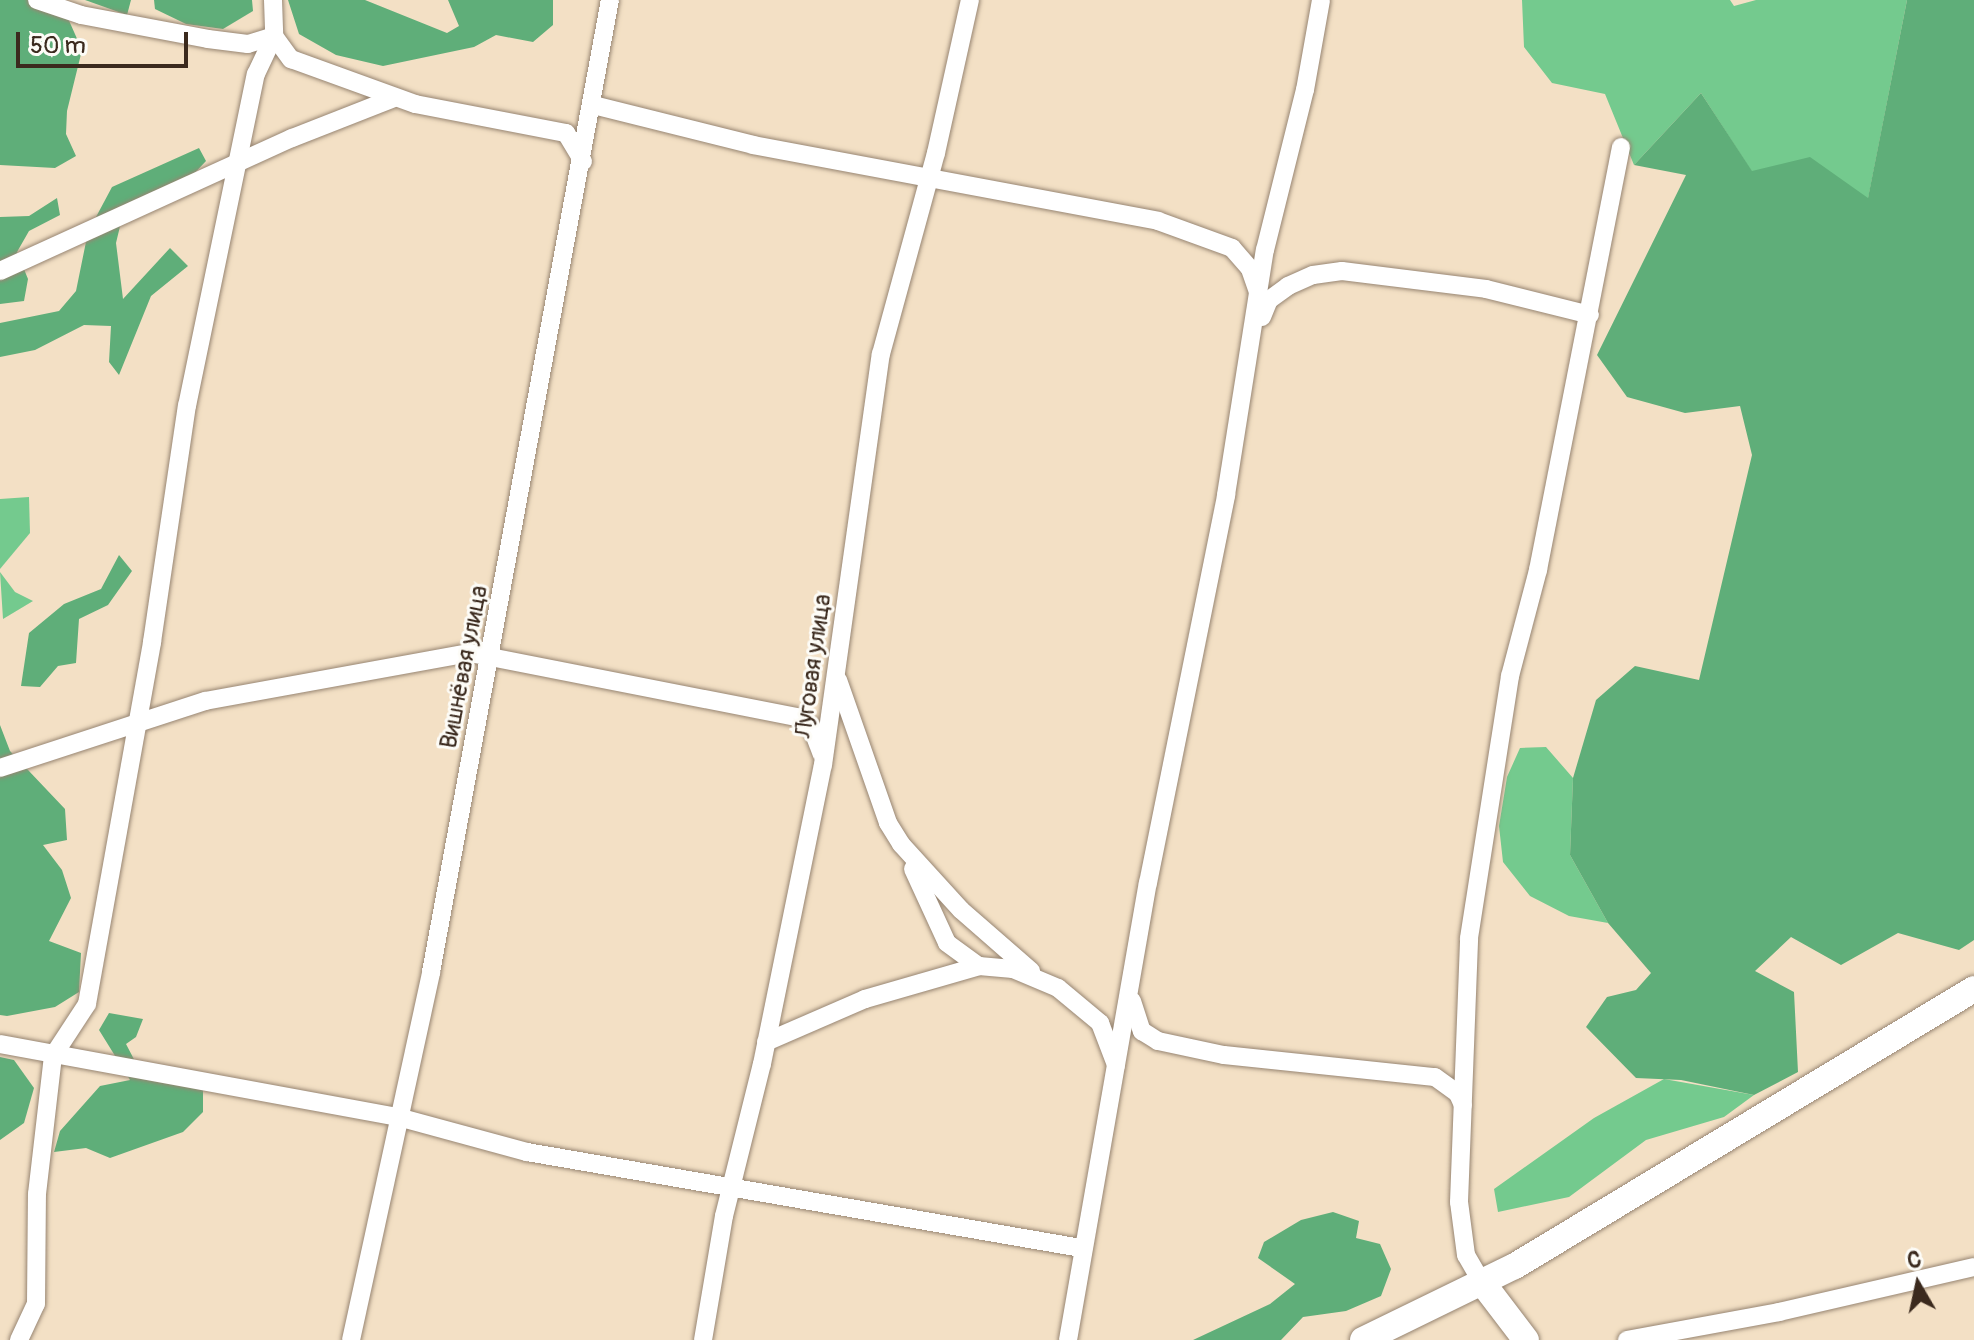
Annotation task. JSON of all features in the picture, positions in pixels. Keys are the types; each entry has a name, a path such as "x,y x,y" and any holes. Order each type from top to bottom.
{"street":[{"path":"37,0 81,15 208,39 248,44 274,36"},
{"path":"19,1340 36,1304 37,1194 53,1056 87,1004 134,723 159,597 187,406 256,74 274,36 273,0"},
{"name":"Вишнёвая улица","path":"351,1340 491,655 610,0"},
{"name":"Луговая улица","path":"703,1340 730,1189 766,1042 823,765 881,354 928,180 970,0"},
{"path":"1068,1340 1081,1248 1118,1072 1130,982 1254,338 1259,295 1321,0"},
{"path":"274,36 291,59 394,98 566,133 583,161"},
{"path":"0,271 394,98"},
{"path":"593,105 928,180 1158,221 1210,237 1232,248 1250,269 1259,295"},
{"path":"1526,1340 1481,1281 1466,1255 1459,1202 1469,938 1510,676 1527,621 1621,147"},
{"path":"1254,338 1269,300 1313,275 1342,271 1486,289 1590,315"},
{"path":"0,768 205,701 429,657 491,655 656,693 796,717 811,726 821,744 823,765"},
{"path":"837,678 888,823 901,844 947,943 979,966"},
{"path":"901,844 961,910 1043,980 1100,1023 1118,1072"},
{"path":"766,1042 865,999 979,966 1013,969 1043,980"},
{"path":"1130,982 1135,1017 1142,1031 1158,1041 1224,1055 1435,1077 1458,1094 1463,1105"},
{"path":"1363,1340 1515,1266 1974,989"},
{"path":"0,1044 398,1117 527,1152 1081,1248"},
{"path":"1627,1340 1779,1312 1974,1267"}],"green space":[{"path":"0,0 36,0 67,16 82,50 67,111 66,134 76,156 55,168 0,165"},
{"path":"85,0 131,0 127,15"},
{"path":"154,0 252,0 253,11 223,29 186,24 155,9"},
{"path":"288,0 365,0 447,33 459,26 448,0 553,0 553,25 533,42 496,35 474,47 383,66 336,55 299,34"},
{"path":"1522,0 1730,0 1734,6 1756,0 1907,0 1868,199 1810,158 1752,172 1701,93 1634,165 1605,94 1552,83 1524,47"},
{"path":"1907,0 1974,0 1974,940 1959,950 1898,933 1841,965 1791,937 1755,971 1794,992 1798,1072 1754,1095 1681,1080 1636,1078 1586,1027 1607,997 1636,990 1651,973 1608,923 1570,855 1573,778 1596,700 1635,666 1699,680 1752,455 1740,406 1685,413 1627,397 1597,355 1686,175 1634,165 1701,93 1752,171 1810,157 1868,198"},
{"path":"199,148 206,161 190,178 122,218 116,243 123,299 170,248 188,266 151,296 119,375 109,362 111,326 84,325 35,350 0,357 0,323 59,311 76,291 88,232 112,187"},
{"path":"57,198 60,215 29,231 17,252 28,279 24,301 0,304 0,217 29,216"},
{"path":"29,497 30,533 0,569 0,499"},
{"path":"119,555 132,571 108,605 79,619 76,663 58,666 40,687 21,686 29,633 64,604 101,589"},
{"path":"0,572 15,592 33,601 3,619"},
{"path":"0,725 10,751 65,809 67,840 43,845 62,870 71,898 49,941 81,953 79,992 55,1007 7,1016 0,1015"},
{"path":"1546,747 1573,778 1570,855 1608,923 1569,916 1530,896 1503,862 1499,826 1507,777 1520,748"},
{"path":"109,1013 143,1019 136,1037 126,1044 139,1069 203,1087 203,1112 183,1132 110,1158 86,1148 54,1152 60,1131 100,1086 130,1080 99,1030"},
{"path":"0,1057 14,1060 34,1088 24,1123 0,1140"},
{"path":"1664,1079 1754,1095 1724,1117 1646,1140 1569,1197 1498,1212 1494,1189 1594,1118"},
{"path":"1333,1212 1359,1221 1356,1238 1380,1244 1391,1269 1381,1296 1346,1311 1303,1317 1281,1340 1193,1340 1270,1304 1295,1284 1258,1258 1264,1242 1301,1220"}]}
